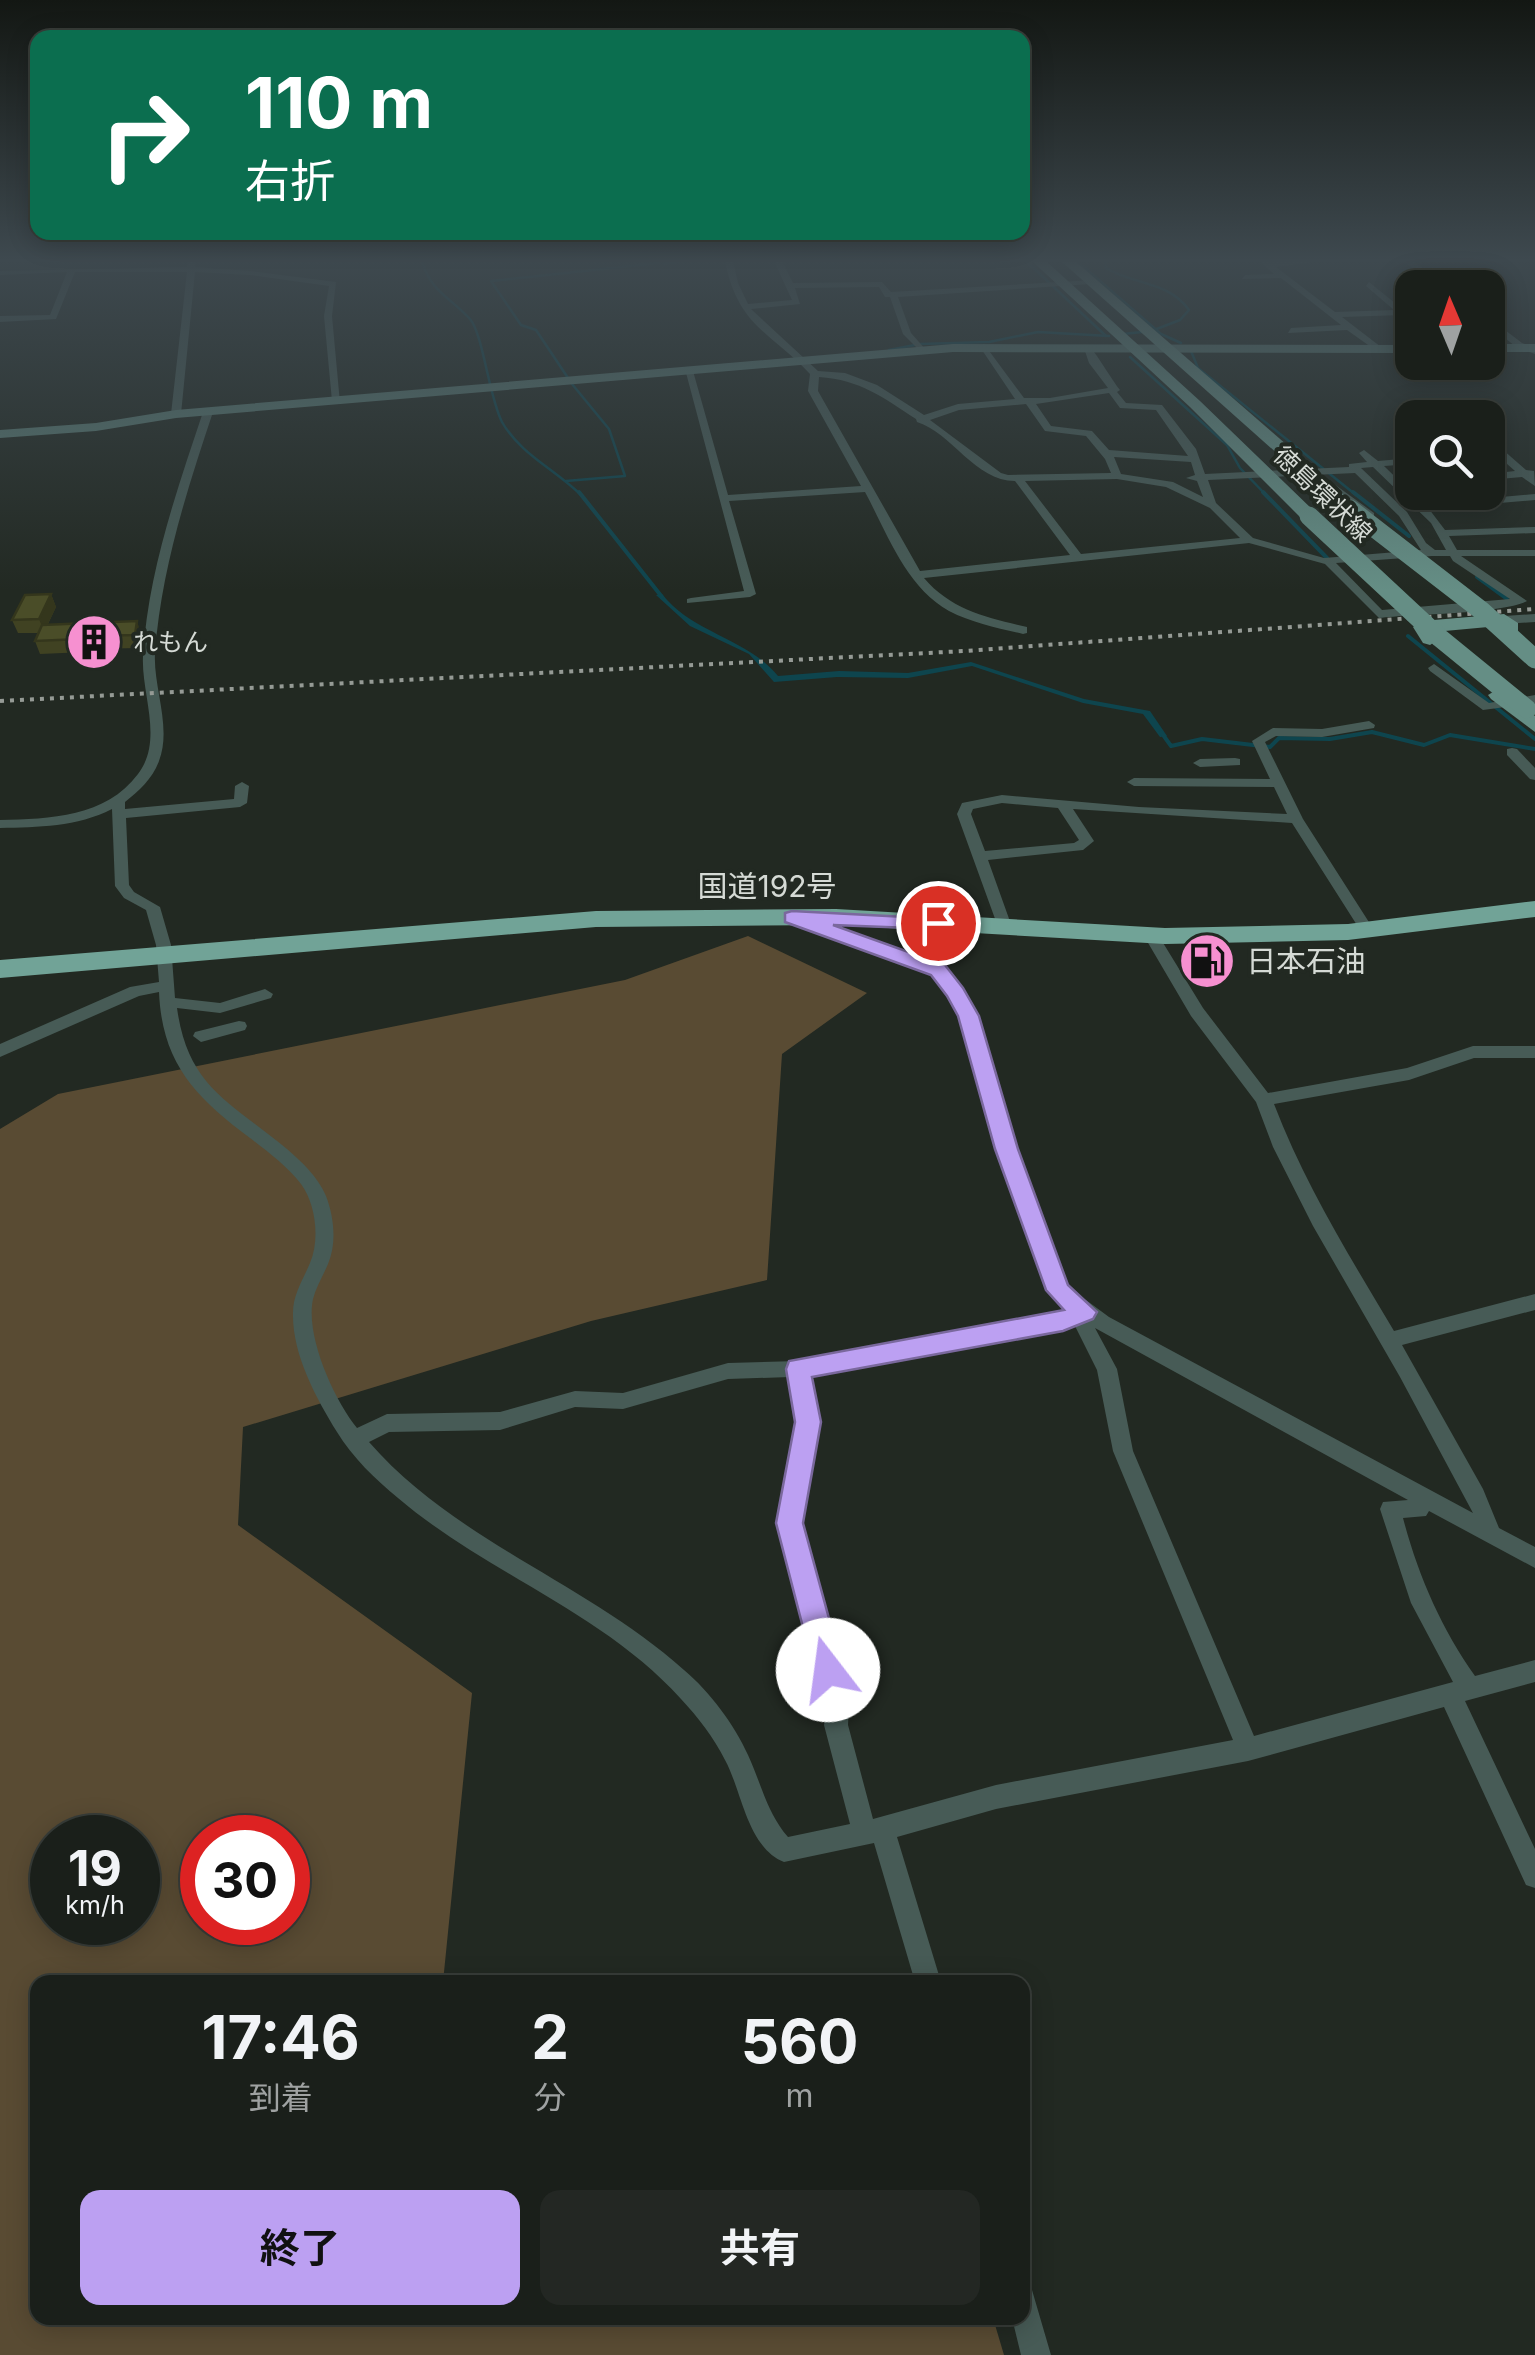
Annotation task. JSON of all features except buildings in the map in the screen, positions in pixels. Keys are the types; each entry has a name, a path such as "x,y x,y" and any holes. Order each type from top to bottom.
{"highway":[{"name":"国道192号","path":"0,969 596,919 792,918 1152,936 1367,930 1535,909"}],"main road":[{"path":"0,434 96,427 176,414 688,371"},
{"name":"徳島環状線","path":"1153,371 1254,475 1309,516 1518,709"},
{"name":"徳島環状線","path":"1192,371 1350,509 1482,611 1535,659"},
{"path":"1518,709 1422,632 1422,627 1504,620 1535,648"}],"street":[{"path":"176,414 180,371"},
{"path":"334,371 337,401"},
{"path":"688,371 750,594 691,601"},
{"path":"812,371 860,381 941,430 997,475 1117,476 1169,484 1211,504 1248,540"},
{"path":"1002,371 1048,429 1088,433 1106,453 1117,476"},
{"path":"920,420 958,407 1116,390 1100,371"},
{"path":"815,374 814,391 932,598 954,610 1023,630"},
{"path":"1110,390 1124,406 1159,407 1191,448 1211,504"},
{"path":"208,412 156,598 148,684 158,732 154,760 119,806 122,886 129,895 152,907 166,956 165,994 182,1062 196,1084 287,1160 316,1193 324,1246 301,1312 318,1376 354,1439 408,1495 440,1522 578,1606 678,1679 718,1728 739,1762 767,1834 784,1850 874,1831 996,1797 1248,1748 1535,1671"},
{"path":"1505,453 1525,451"},
{"path":"1106,453 1194,459"},
{"path":"1364,453 1395,483"},
{"path":"1505,456 1530,473 1535,482"},
{"path":"1395,462 1353,466 1403,514 1426,553"},
{"path":"1151,480 1356,470"},
{"path":"1309,472 1426,553 1486,606"},
{"path":"1505,475 1530,473"},
{"path":"1254,475 1400,612"},
{"path":"1018,478 1076,557"},
{"path":"723,498 869,489"},
{"path":"1505,500 1535,497"},
{"path":"1329,562 1379,614 1521,601 1462,564 1423,510"},
{"path":"1442,533 1535,530"},
{"path":"916,575 1248,540 1329,562 1426,553 1535,553"},
{"path":"1504,620 1535,618"},
{"path":"1434,668 1518,709"},
{"path":"1367,930 1296,819 1259,746 1273,732 1322,733 1369,725"},
{"path":"1512,752 1535,776"},
{"path":"1224,784 1207,763 1235,762"},
{"path":"1134,782 1278,782"},
{"path":"0,824 80,819 119,806 240,803 242,786"},
{"path":"1005,927 964,814 967,806 1002,799 1296,819"},
{"path":"980,856 1078,847 1086,842 1063,806"},
{"path":"792,918 938,970 956,993 968,1016 1006,1149 1058,1290 1084,1312 1535,1558"},
{"path":"1152,936 1197,1012 1264,1100 1322,1226 1476,1496 1491,1533"},
{"path":"0,1051 136,991 220,1008 265,994"},
{"path":"201,1036 240,1029 230,1005"},
{"path":"1264,1100 1408,1074 1474,1052 1535,1052"},
{"path":"1390,1340 1535,1302"},
{"path":"354,1439 387,1423 500,1420 576,1399 624,1401 728,1371 798,1369 1063,1320 1084,1312"},
{"path":"1084,1312 1083,1324 1106,1369 1123,1451 1248,1748"},
{"path":"798,1369 808,1422 790,1523 838,1706 836,1724 925,1975"},
{"path":"1426,1498 1419,1509 1390,1509 1402,1561 1457,1670 1461,1691 1535,1876"},
{"path":"1028,2325 1036,2355"}],"shaded area":[{"path":"748,936 867,993 782,1054 767,1280 591,1321 243,1427 238,1525 472,1693 444,1975 30,1975 30,2325 995,2325 1004,2355 0,2355 0,1129 58,1094 625,980"}],"water":[{"path":"662,594 688,618 751,653 778,676 839,671 908,673 971,662 1084,699 1150,711 1167,736 1160,737 1143,714 1083,703 972,666 908,678 837,677 774,682 749,654 690,626 656,595"}],"waterway":[{"path":"487,371 497,411 510,433 528,453 581,495"},
{"path":"563,371 609,429 625,476 566,481"},
{"path":"1145,371 1227,445 1240,468 1266,495"},
{"path":"1202,371 1356,495"},
{"path":"579,492 662,597"},
{"path":"1263,492 1327,558"},
{"path":"1353,492 1409,536"},
{"path":"1477,577 1507,599"},
{"path":"1408,636 1535,739"},
{"path":"1161,732 1171,746 1202,739 1270,747 1279,738 1330,739 1372,732 1424,745 1450,735 1535,749"}],"railway":[{"path":"0,701 965,651 1535,609"}],"place":[{"name":"れもん","path":"94,642"},
{"name":"日本石油","path":"1207,961"}],"route":[{"path":"828,1670 790,1523 808,1422 798,1369 1063,1320 1084,1312 1058,1290 1022,1183 1006,1149 968,1016 956,993 938,970 792,918 938,923"}]}
